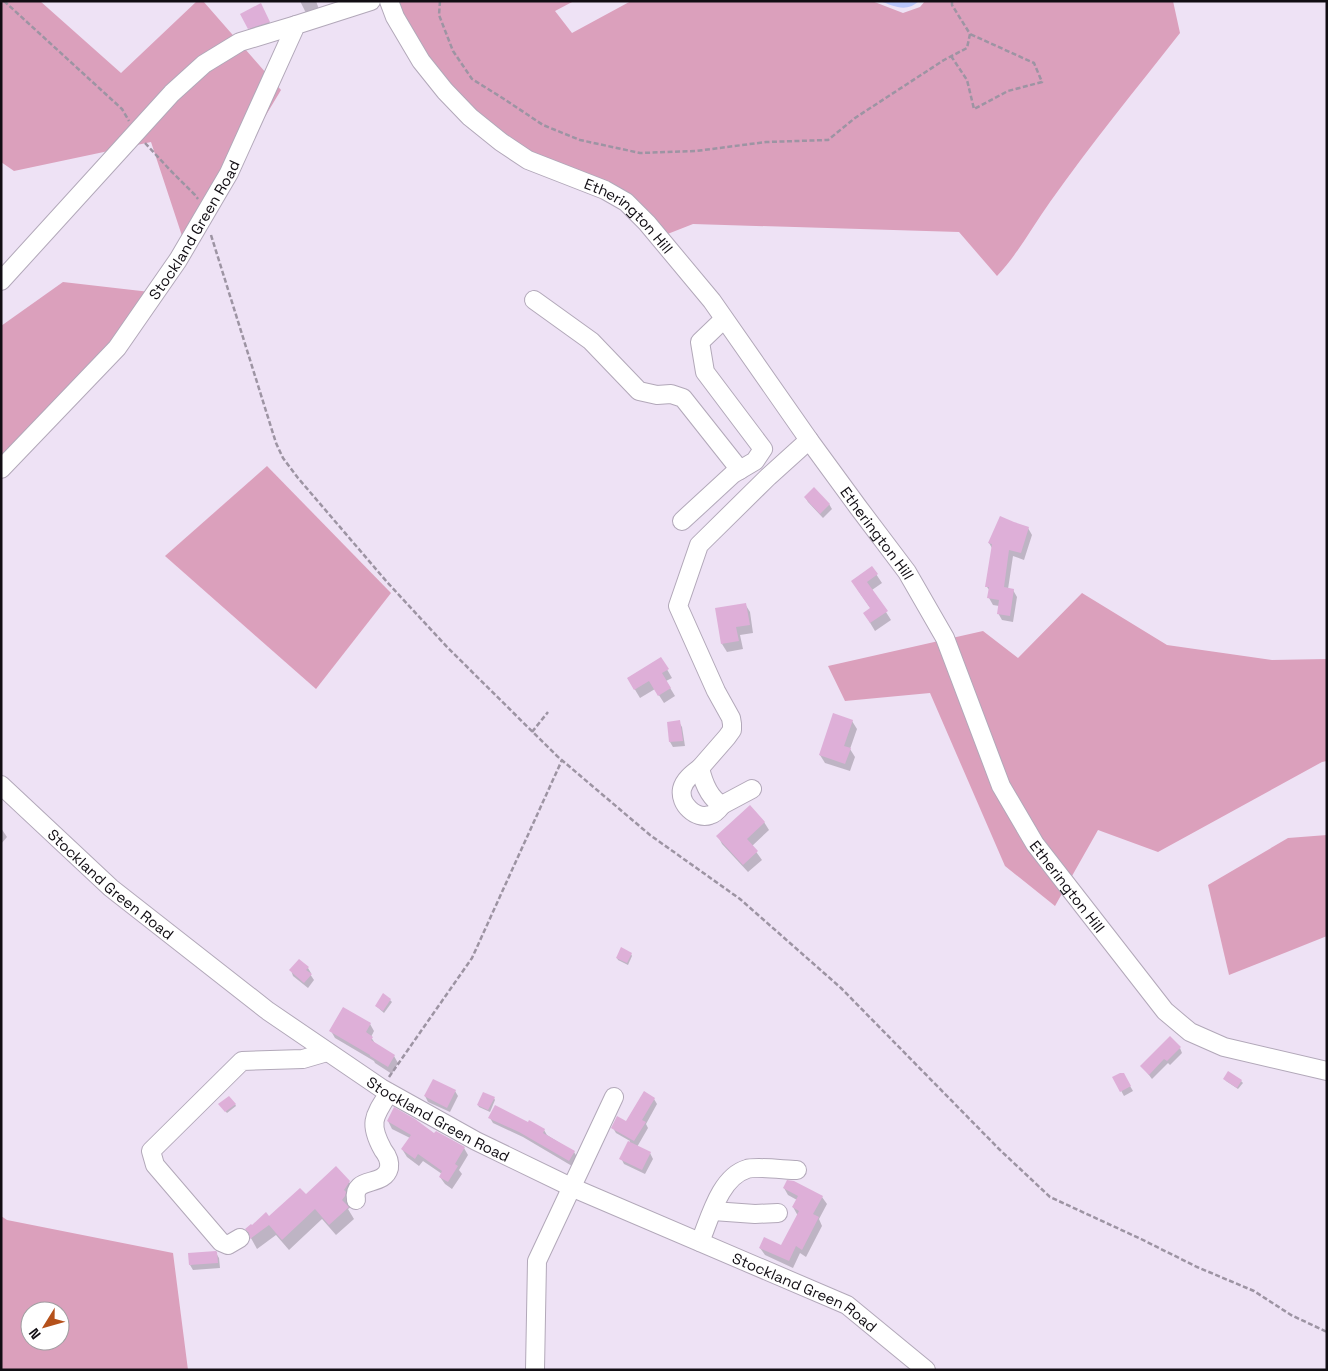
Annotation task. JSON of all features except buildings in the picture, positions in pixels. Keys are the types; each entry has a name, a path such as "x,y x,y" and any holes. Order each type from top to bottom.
{"street":[{"path":"1,281 172,93 204,64 240,42 371,1"},
{"name":"Etherington Hill","path":"389,1 399,25 421,61 445,91 470,117 500,142 528,160 605,190 626,202 653,230 712,301 809,440 907,572 944,638 1001,786 1035,844 1165,1011 1190,1032 1224,1048 1327,1071"},
{"name":"Stockland Green Road","path":"1,469 117,348 178,260 229,173 296,25"},
{"path":"534,300 591,341 639,392 657,395 671,394 683,398 740,470"},
{"path":"682,520 733,474 755,461 763,450 705,372 700,342 724,319"},
{"path":"752,789 722,805 708,816 702,816 693,812 686,804 682,792 684,784 690,775 700,768 727,737 732,730 732,724 731,718 716,691 678,606 699,545 768,477 809,440"},
{"path":"700,768 707,789 718,803 722,805"},
{"name":"Stockland Green Road","path":"1,785 111,888 268,1011 385,1090 476,1141 571,1187 847,1305 926,1370"},
{"path":"240,1238 228,1244 221,1242 155,1165 151,1151 242,1061 303,1059 327,1052"},
{"path":"356,1200 355,1196 361,1184 374,1182 381,1178 389,1168 386,1153 378,1141 374,1128 374,1118 385,1090"},
{"path":"535,1370 537,1261 614,1097"},
{"path":"700,1242 726,1184 734,1175 748,1168 797,1170"},
{"path":"713,1210 755,1214 778,1213"}],"path":[{"path":"4,1 122,109 136,133 196,195 209,227 276,443 283,458 387,582 448,648 562,760 650,835 740,899 840,988 999,1149 1050,1197 1197,1267 1254,1291 1291,1315 1327,1332"},
{"path":"440,1 439,16 453,51 472,79 543,125 580,140 640,153 696,151 766,142 828,140 855,118 951,56 967,48 970,34"},
{"path":"951,56 968,80 974,109 1008,91 1042,82 1034,62 970,34 952,5 952,1"},
{"path":"532,732 548,712"},
{"path":"385,1090 472,958 562,760"}],"shaded area":[{"path":"1,1 40,1 121,73 197,1 203,1 281,90 186,248 151,142 14,171 1,162"},
{"path":"398,1 574,1 555,11 572,33 631,1 872,1 903,13 920,7 925,1 1173,1 1180,33 1081,159 1018,250 997,276 959,232 693,224 665,235 544,159 516,145 474,111 425,56 406,21"},
{"path":"63,282 150,292 54,418 1,461 1,326"},
{"path":"267,466 391,593 316,689 165,556"},
{"path":"1082,593 1167,645 1272,660 1327,659 1327,761 1158,852 1098,830 1055,906 1005,866 930,693 845,701 828,666 983,631 1018,658"},
{"path":"1327,835 1327,936 1229,975 1208,885 1288,838"},
{"path":"1,1216 7,1220 173,1253 188,1370 1,1370"}],"water":[{"path":"880,1 919,1 905,8"}]}
